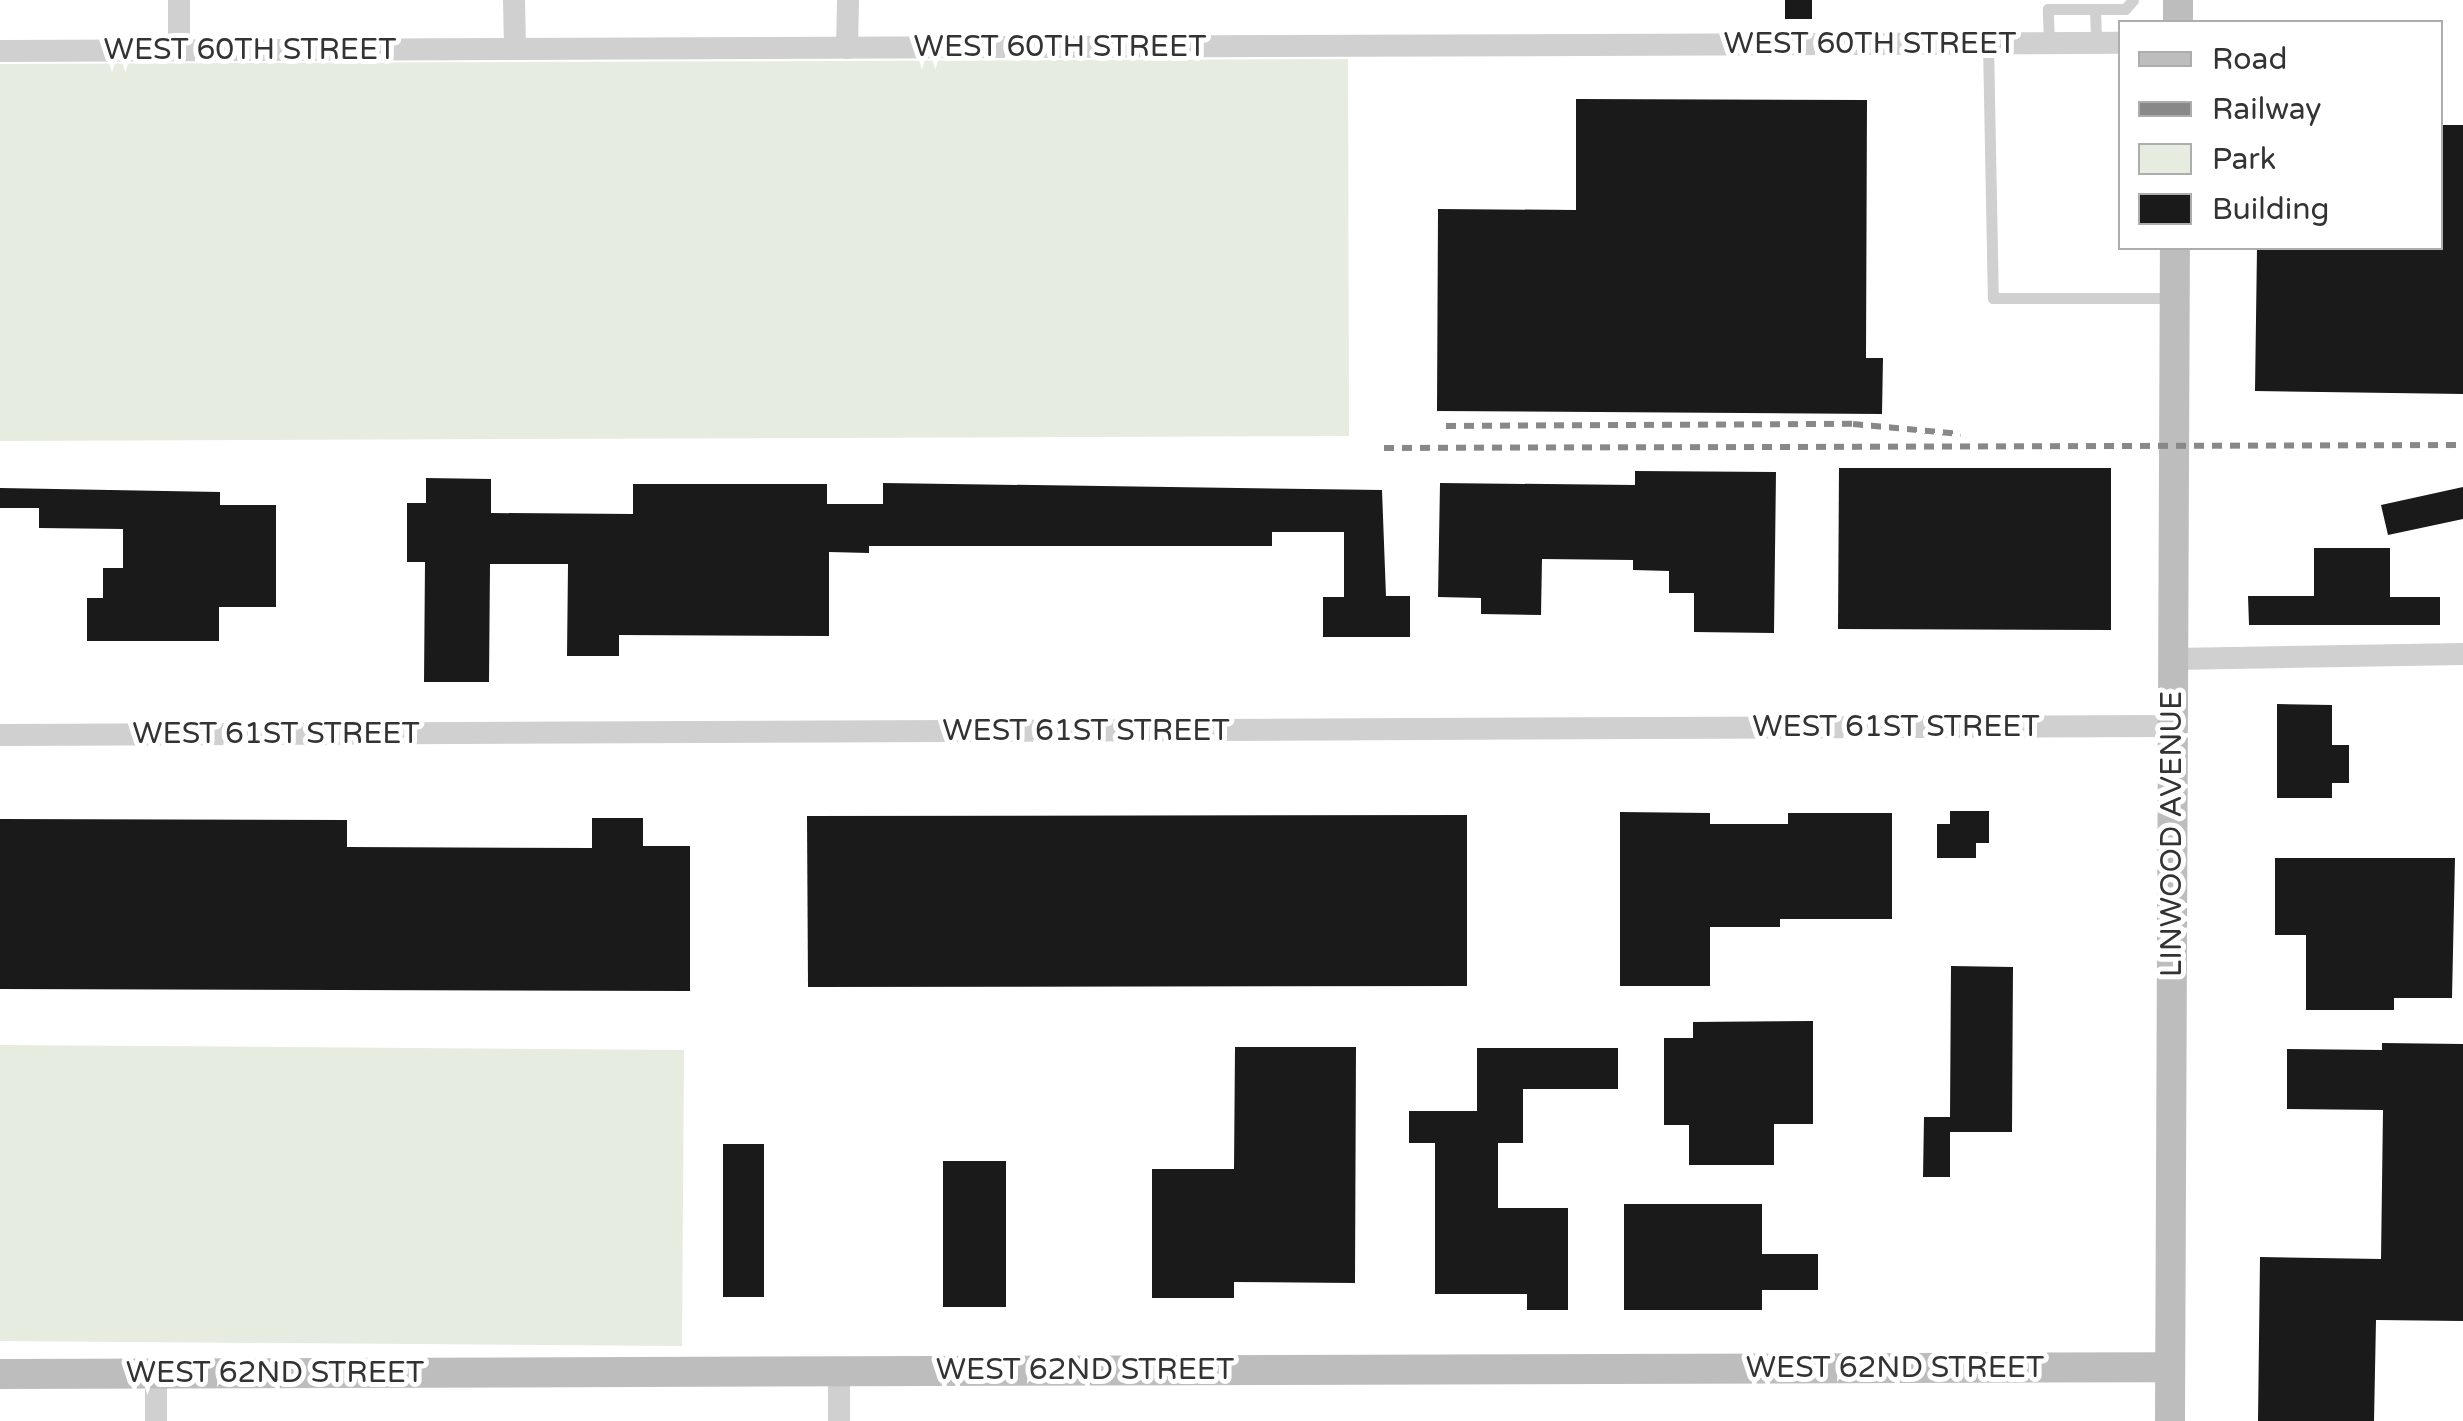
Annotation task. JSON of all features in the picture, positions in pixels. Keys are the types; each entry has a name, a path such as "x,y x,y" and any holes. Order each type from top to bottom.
{"street":[{"path":"179,0 179,50"},
{"path":"514,0 514,50"},
{"path":"847,48 848,0"},
{"name":"WEST 60TH STREET","path":"0,51 2118,42"},
{"name":"LINWOOD AVENUE","path":"2170,1421 2176,250"},
{"path":"2174,659 2463,654"},
{"name":"WEST 61ST STREET","path":"0,735 2172,726"},
{"name":"WEST 62ND STREET","path":"0,1374 2170,1367"},
{"path":"839,1371 839,1421"},
{"path":"156,1373 156,1421"}],"lane":[{"path":"2048,44 2048,4 2125,9 2134,0"},
{"path":"2095,8 2096,42"},
{"path":"1988,44 1993,298 2173,298"}],"green space":[{"path":"1348,59 1349,436 0,441 0,64"},
{"path":"0,1045 684,1050 682,1346 0,1341"}],"building":[{"path":"1785,0 1812,0 1812,19 1785,19"},
{"path":"1576,99 1867,100 1866,358 1883,358 1882,414 1437,411 1438,209 1576,210"},
{"path":"2443,125 2463,125 2463,394 2255,391 2257,250 2443,250"},
{"path":"1839,468 2111,468 2111,630 1838,629"},
{"path":"1635,471 1776,472 1774,633 1694,632 1694,593 1669,593 1669,571 1633,570 1633,560 1542,559 1541,615 1481,614 1481,598 1438,597 1440,483 1635,485"},
{"path":"426,478 491,479 491,513 633,514 633,484 827,484 827,504 883,504 883,483 1382,490 1386,596 1410,596 1410,637 1323,637 1323,597 1344,597 1344,532 1272,532 1272,546 869,546 869,553 829,552 829,636 619,635 619,656 567,656 568,564 490,564 489,682 424,682 425,562 407,562 407,503 426,503"},
{"path":"2463,487 2463,519 2388,535 2381,505"},
{"path":"0,488 220,492 220,505 276,505 276,607 219,607 219,641 87,641 87,598 103,598 103,568 123,568 123,529 39,528 39,508 0,508"},
{"path":"2314,548 2390,548 2390,597 2440,597 2440,625 2249,625 2248,596 2314,596"},
{"path":"2277,704 2332,705 2332,745 2349,745 2349,783 2332,783 2332,798 2277,798"},
{"path":"1950,811 1989,811 1989,843 1976,843 1976,858 1937,858 1937,824 1950,824"},
{"path":"1620,812 1710,813 1710,824 1788,824 1788,813 1892,813 1892,919 1780,919 1780,927 1710,927 1710,986 1620,986"},
{"path":"1467,815 1467,986 808,987 807,816"},
{"path":"592,818 643,818 643,846 690,846 690,991 0,989 0,819 347,820 347,847 592,848"},
{"path":"2275,858 2455,858 2452,998 2394,998 2394,1010 2306,1010 2306,935 2275,935"},
{"path":"1951,966 2013,967 2012,1132 1950,1132 1950,1177 1923,1177 1924,1117 1950,1117"},
{"path":"1813,1021 1813,1124 1774,1124 1774,1165 1689,1165 1689,1125 1664,1125 1664,1038 1693,1038 1693,1022"},
{"path":"2382,1043 2463,1044 2463,1321 2376,1320 2374,1421 2258,1421 2260,1257 2381,1259 2383,1110 2287,1109 2287,1049 2382,1050"},
{"path":"1235,1047 1356,1047 1355,1283 1234,1282 1234,1298 1152,1298 1152,1169 1234,1169"},
{"path":"1477,1048 1618,1048 1618,1089 1523,1089 1523,1143 1498,1143 1498,1208 1568,1208 1568,1310 1527,1310 1527,1294 1435,1294 1435,1143 1409,1143 1409,1111 1477,1111"},
{"path":"723,1144 764,1144 764,1297 723,1297"},
{"path":"943,1161 1006,1161 1006,1307 943,1307"},
{"path":"1624,1204 1762,1204 1762,1254 1818,1254 1818,1290 1762,1290 1762,1310 1624,1310"}],"railway":[{"path":"1446,426 1853,424 1961,434"},
{"path":"1384,448 2463,445"}]}
